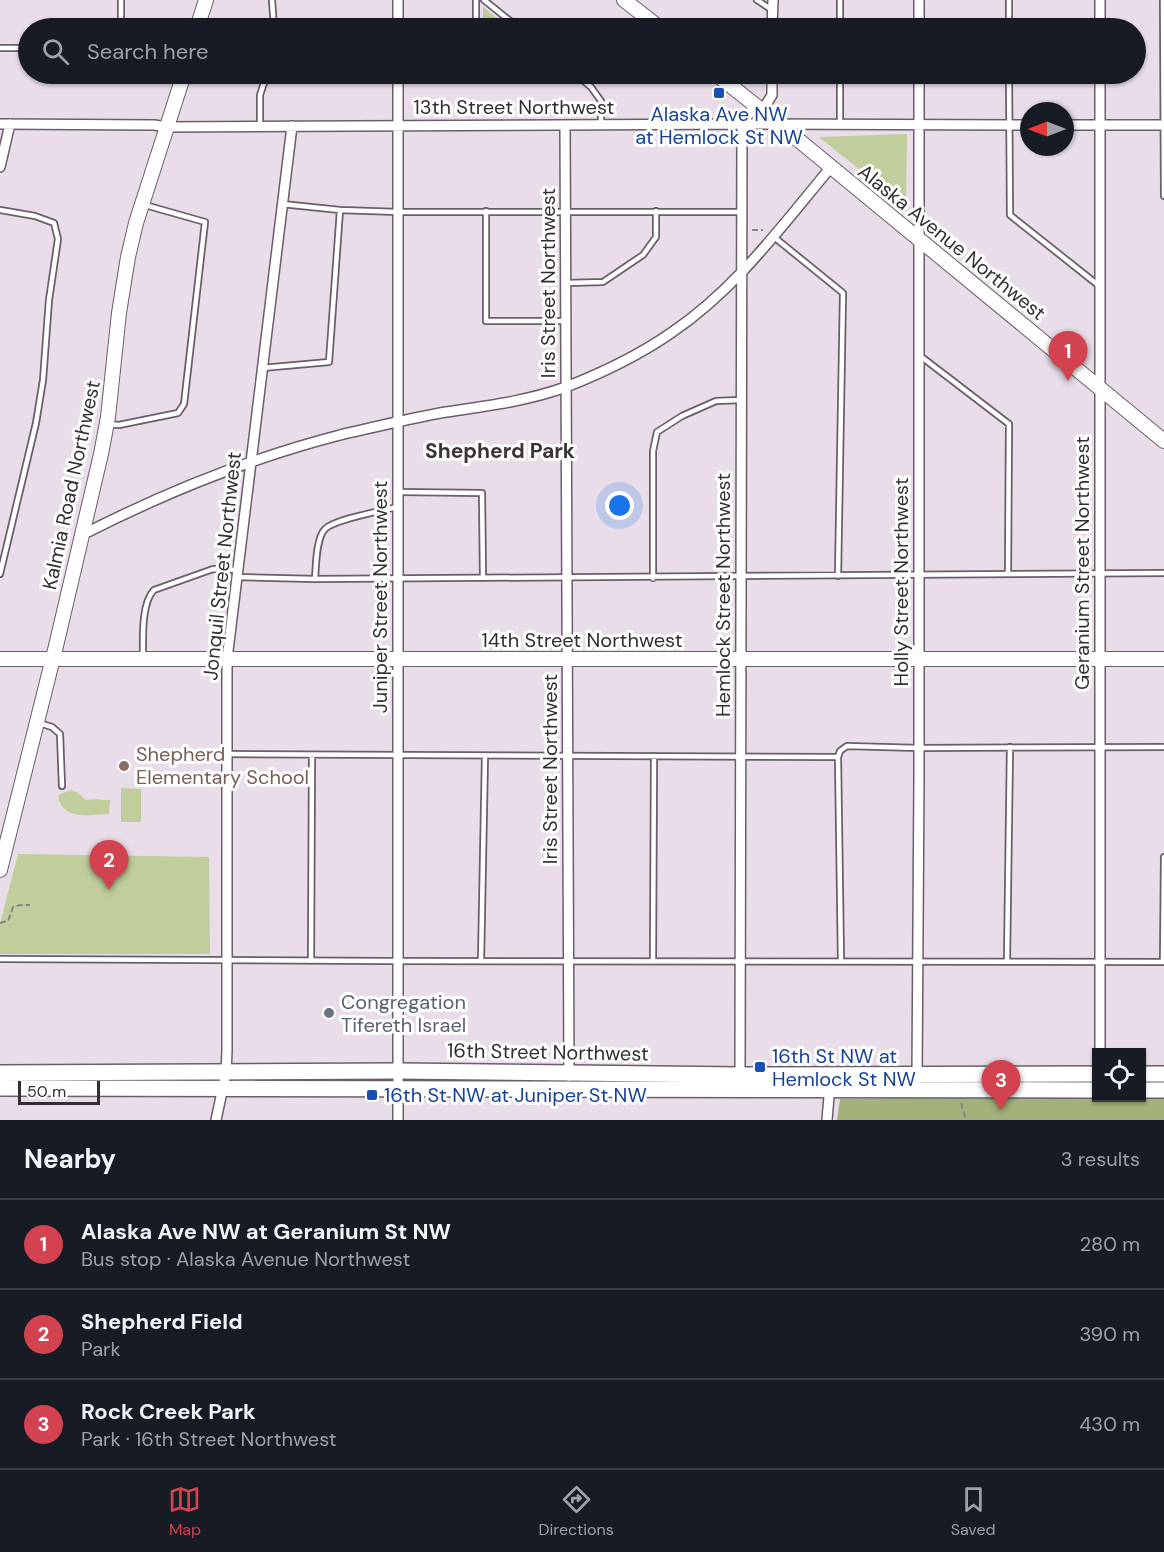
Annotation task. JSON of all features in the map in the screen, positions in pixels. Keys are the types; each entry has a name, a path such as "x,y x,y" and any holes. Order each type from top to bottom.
{"main road":[{"name":"16th Street Northwest","path":"0,1088 398,1071 569,1081"},
{"name":"16th Street Northwest","path":"0,1073 398,1088 569,1081 740,1082 831,1090 1092,1090"},
{"name":"16th Street Northwest","path":"740,1082 830,1073 1092,1074"},
{"path":"1146,1074 1164,1074"},
{"path":"1146,1090 1164,1090"}],"street":[{"path":"201,18 206,0"},
{"path":"398,0 398,18"},
{"path":"772,0 772,18"},
{"path":"919,0 919,18"},
{"path":"1101,0 1101,18"},
{"path":"626,1 647,18"},
{"name":"Kalmia Road Northwest","path":"0,870 107,424 123,287 130,249 181,84"},
{"name":"Juniper Street Northwest","path":"398,84 398,1120"},
{"name":"Alaska Avenue Northwest","path":"729,84 1164,441"},
{"path":"742,124 772,95 772,84"},
{"name":"Holly Street Northwest","path":"917,1090 919,84"},
{"name":"Geranium Street Northwest","path":"1100,1048 1101,84"},
{"path":"0,167 5,124"},
{"name":"13th Street Northwest","path":"5,124 167,127 601,124 1020,125"},
{"name":"Hemlock Street Northwest","path":"740,1082 742,124"},
{"name":"Iris Street Northwest","path":"565,125 569,1081"},
{"path":"1074,125 1163,125"},
{"name":"Jonquil Street Northwest","path":"216,1120 225,1080 227,1051 226,659 292,126"},
{"path":"82,535 171,493 250,463 336,436 439,414 513,402 566,387 625,360 662,339 704,309 741,274 831,167"},
{"name":"14th Street Northwest","path":"0,659 1164,659"},
{"path":"827,1120 831,1090 830,1073"}],"lane":[{"path":"121,0 121,18"},
{"path":"272,0 273,18"},
{"path":"476,18 477,0"},
{"path":"484,0 506,18"},
{"path":"757,0 772,11"},
{"path":"840,0 840,18"},
{"path":"1009,0 1009,18"},
{"path":"1163,0 1164,196"},
{"path":"0,48 18,48"},
{"path":"260,126 260,95 264,84"},
{"path":"587,84 601,101 601,124"},
{"path":"840,84 840,124"},
{"path":"1009,84 1010,214 1101,287"},
{"path":"282,204 340,210 398,212 741,212"},
{"path":"107,424 119,425 178,413 184,404 205,222 142,205"},
{"path":"0,210 34,216 54,223 58,239 49,300 43,380 36,423 0,574"},
{"path":"262,368 329,362 340,210"},
{"path":"486,211 486,321 566,321"},
{"path":"566,283 603,282 643,255 656,237 656,211"},
{"path":"773,237 843,293 838,576"},
{"path":"919,355 1009,424 1008,574"},
{"path":"653,578 653,450 657,432 682,416 716,401 741,400"},
{"path":"397,492 482,493 483,578"},
{"path":"315,579 319,544 324,530 334,523 397,507"},
{"path":"143,659 142,639 148,596 154,590 213,569 236,574 315,579 1164,573"},
{"path":"37,722 52,727 60,734 62,786"},
{"path":"841,961 838,757 840,751 847,746 1164,747"},
{"path":"1007,961 1010,747"},
{"path":"226,754 838,757"},
{"path":"310,961 312,755"},
{"path":"481,961 485,756"},
{"path":"654,756 654,961"},
{"path":"0,959 1164,962 1164,857"}],"path":[{"path":"752,230 763,231"},
{"path":"0,923 8,921 13,908 30,905"},
{"path":"960,1097 966,1120"}],"green space":[{"path":"483,7 497,18 483,18"},
{"path":"907,134 906,207 819,137"},
{"path":"121,788 141,789 141,822 121,822"},
{"path":"71,790 86,800 110,800 109,814 77,815 70,813 60,803 58,795"},
{"path":"18,854 209,857 210,954 0,954 0,924"},
{"path":"1092,1098 1092,1102 1146,1102 1146,1098 1164,1098 1164,1120 837,1120 840,1099"}],"place":[{"name":"Alaska Ave NW at Hemlock St NW","path":"719,93"},
{"name":"Alaska Ave NW at Geranium St NW","path":"1068,381"},
{"name":"Shepherd Elementary School","path":"124,766"},
{"name":"Shepherd Field","path":"109,890"},
{"name":"Congregation Tifereth Israel","path":"329,1013"},
{"name":"16th St NW at Hemlock St NW","path":"760,1067"},
{"name":"16th St NW at Juniper St NW","path":"372,1095"},
{"name":"Rock Creek Park","path":"1001,1110"}],"district":[{"name":"Shepherd Park","path":"500,451"}]}
